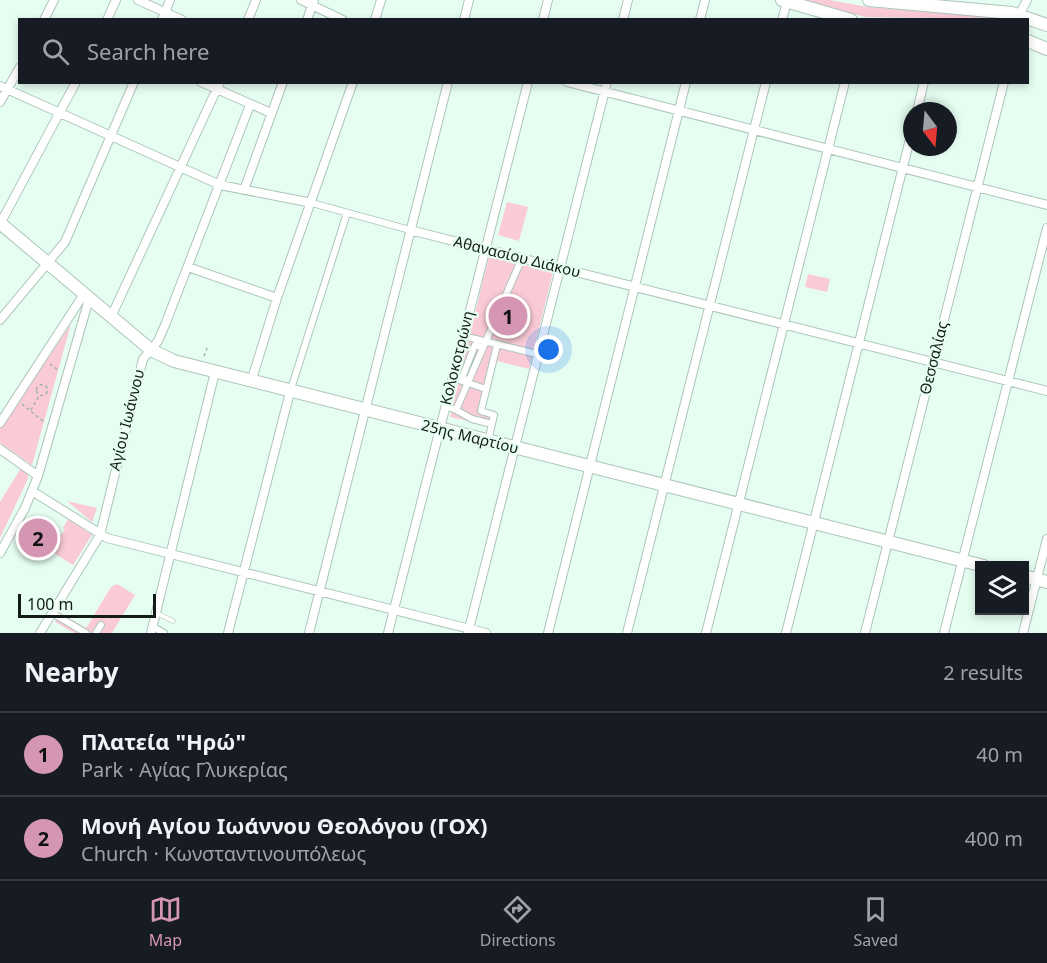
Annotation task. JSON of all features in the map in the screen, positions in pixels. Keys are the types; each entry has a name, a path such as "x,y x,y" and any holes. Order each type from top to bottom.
{"main road":[{"path":"869,0 1018,15 1027,18"},
{"path":"784,1 844,18"},
{"path":"1029,19 1047,25"},
{"path":"1029,41 1047,49"},
{"name":"25ης Μαρτίου","path":"0,223 151,350 174,361 364,411 813,521 975,564"}],"street":[{"path":"45,18 54,0"},
{"path":"108,18 116,0"},
{"path":"138,0 163,16 170,0"},
{"path":"249,18 256,0"},
{"path":"301,0 313,3 339,18"},
{"path":"376,18 381,0"},
{"path":"464,18 469,0"},
{"path":"544,18 548,0"},
{"path":"624,18 628,0"},
{"path":"700,18 705,0"},
{"path":"1018,15 1028,0"},
{"path":"782,18 784,1"},
{"path":"308,18 313,3"},
{"path":"0,102 4,88 18,70"},
{"path":"0,223 75,84"},
{"path":"0,320 65,242 133,84"},
{"path":"243,190 282,84"},
{"path":"251,382 277,298 352,84"},
{"path":"309,633 447,84"},
{"name":"Κολοκοτρώνη","path":"388,633 527,84"},
{"path":"575,84 1047,205"},
{"path":"468,631 607,84"},
{"path":"548,633 686,84"},
{"path":"627,633 766,84"},
{"path":"706,633 844,84"},
{"path":"919,102 924,84"},
{"name":"Θεσσαλίας","path":"865,633 1004,84"},
{"path":"111,317 218,86 250,105 271,113"},
{"name":"Αθανασίου Διάκου","path":"4,88 220,185 312,203 410,230 1047,391"},
{"name":"Αγίου Ιωάννου","path":"40,633 100,535 139,370 158,341 250,105"},
{"path":"786,633 906,156"},
{"path":"228,633 290,392 347,213"},
{"path":"944,633 1047,228"},
{"path":"483,344 522,258"},
{"path":"188,267 277,298"},
{"path":"0,423 42,358 86,297"},
{"path":"0,553 38,476 67,376 86,297"},
{"path":"463,336 483,344"},
{"path":"466,381 462,378 470,366 475,345 497,345 537,354"},
{"path":"488,441 494,415 481,411 497,345"},
{"path":"457,362 470,366"},
{"path":"164,633 152,629 155,613 214,372"},
{"path":"453,378 486,389"},
{"path":"456,410 466,381"},
{"path":"445,406 472,419 492,424"},
{"path":"0,449 38,476"},
{"path":"32,491 73,515 100,535 468,631 486,633"},
{"path":"1023,633 1047,539"},
{"path":"52,613 86,633"},
{"path":"96,633 101,625"}],"lane":[{"path":"155,613 173,621"}],"path":[{"path":"42,358 67,376"},
{"path":"30,411 40,395"},
{"path":"15,399 52,428"}],"shaded area":[{"path":"800,0 829,0 868,7 1000,18 939,18 866,17"},
{"path":"507,202 528,207 519,241 498,235"},
{"path":"489,256 553,272 529,369 497,361 484,410 497,413 494,427 450,417"},
{"path":"808,274 830,279 827,292 805,287"},
{"path":"71,324 32,465 0,443 0,428"},
{"path":"21,468 28,474 28,479 0,538 0,502"},
{"path":"67,501 97,508 92,522"},
{"path":"68,519 92,535 73,565 54,553 58,545 54,542 65,530 63,528"},
{"path":"117,584 135,595 112,633 74,633 55,622 60,613 86,628 111,587"}],"place":[{"name":"Πλατεία \"Ηρώ\"","path":"508,316"},
{"name":"Μονή Αγίου Ιωάννου Θεολόγου (ΓΟΧ)","path":"38,538"}]}
